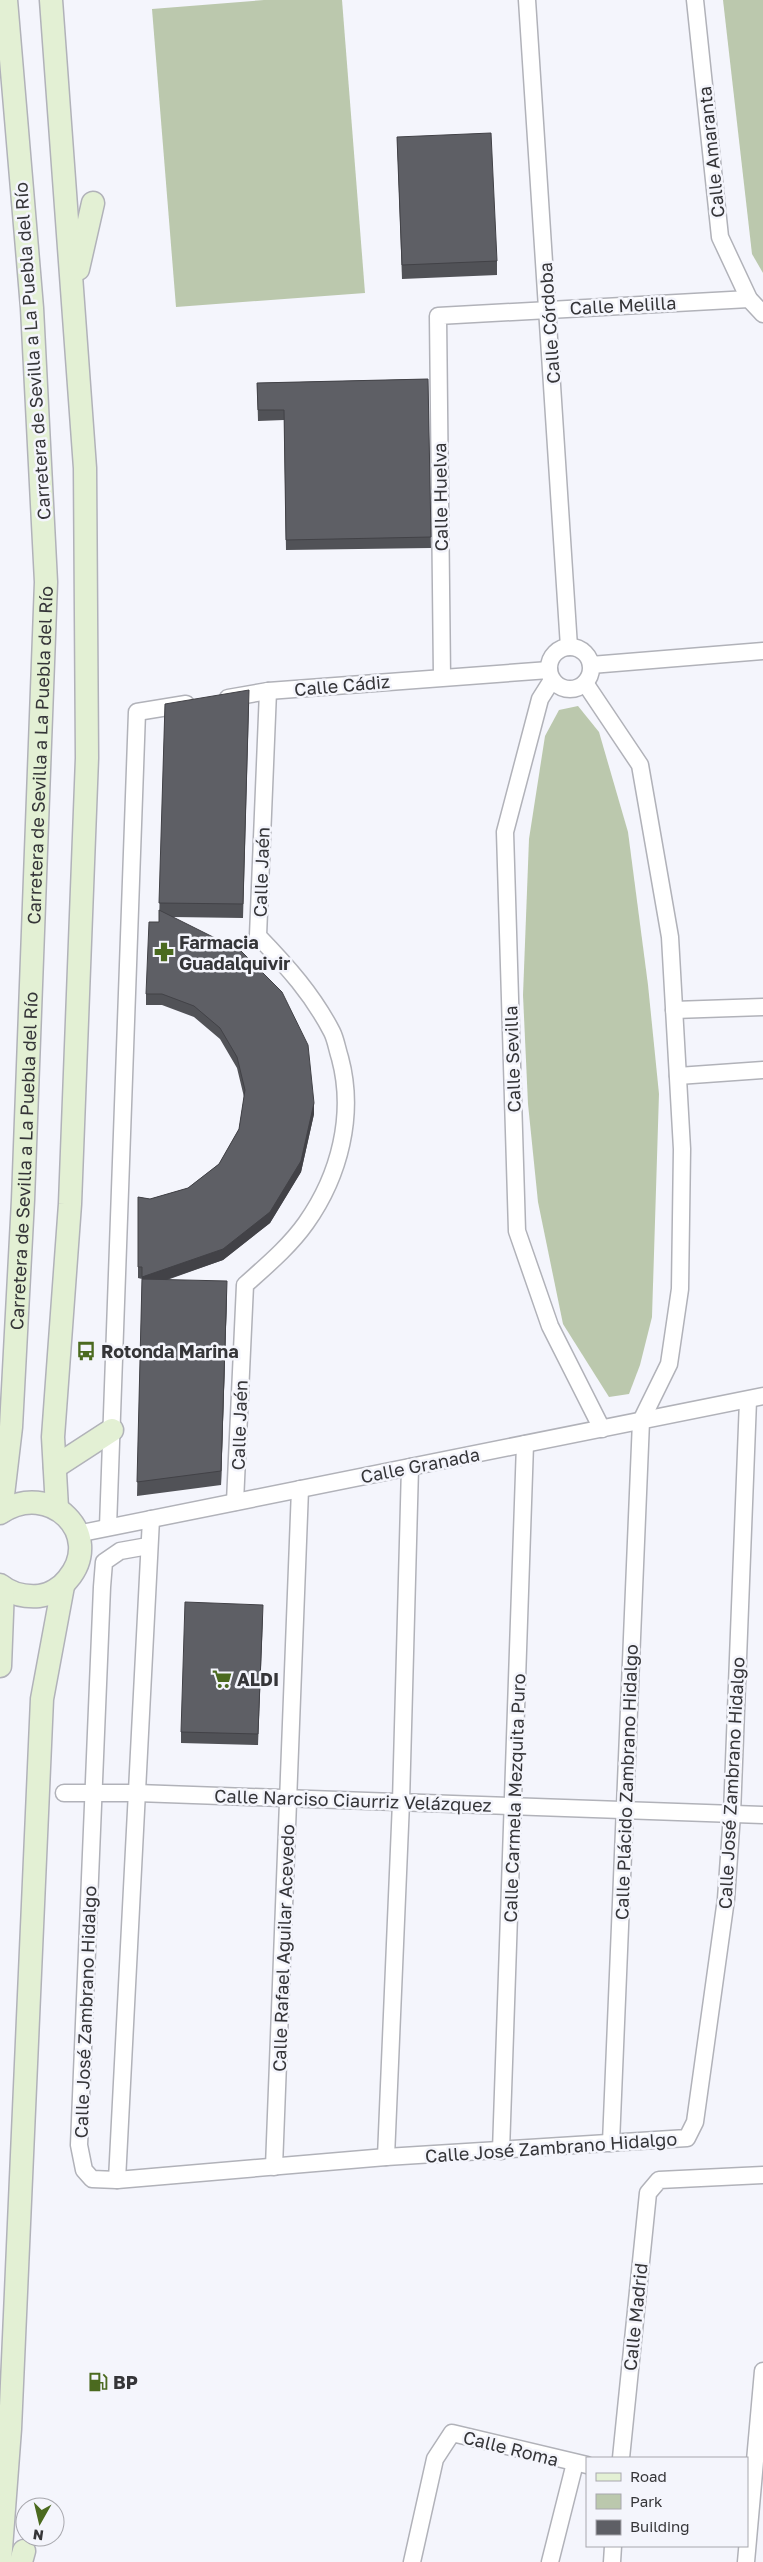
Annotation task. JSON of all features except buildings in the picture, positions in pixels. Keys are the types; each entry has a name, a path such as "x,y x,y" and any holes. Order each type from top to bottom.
{"main road":[{"name":"Carretera de Sevilla a La Puebla del Río","path":"0,1512 11,1426 23,1200 46,582 32,308 6,0"},
{"path":"51,0 85,468 87,758 70,1204 53,1437 57,1508"},
{"path":"73,292 93,203"},
{"path":"55,1467 112,1430"},
{"path":"0,1512 27,1501 41,1502 57,1508 69,1519 77,1534 80,1546 78,1562 73,1573 63,1586 44,1596 28,1597 12,1593 2,1586"},
{"path":"0,1666 2,1586"},
{"path":"0,2562 11,2409 42,1699 63,1586"}],"street":[{"name":"Calle Córdoba","path":"527,0 568,647"},
{"name":"Calle Amaranta","path":"695,0 720,237 749,299 763,314"},
{"name":"Calle Melilla","path":"438,316 749,299"},
{"name":"Calle Huelva","path":"438,316 442,677"},
{"path":"568,647 579,649 587,656 591,665 590,674 585,682 574,689 562,688 551,675 551,659 558,651 568,647"},
{"path":"591,665 763,651"},
{"name":"Calle Cádiz","path":"112,1430 137,712 268,691 442,677 551,675"},
{"name":"Calle Sevilla","path":"551,675 540,699 505,832 517,1231 550,1326 602,1428"},
{"path":"585,682 640,765 670,938 682,1149 680,1289 669,1364 641,1421"},
{"name":"Calle Jaén","path":"235,1502 245,1285 282,1252 307,1223 334,1172 346,1123 346,1080 333,1034 309,992 258,936 268,691"},
{"path":"674,1010 763,1007"},
{"path":"678,1076 763,1070"},
{"name":"Calle Granada","path":"77,1534 755,1398"},
{"name":"Calle José Zambrano Hidalgo","path":"148,1546 120,1552 104,1562 79,2145 84,2170 92,2179 117,2180 386,2158 687,2138 695,2122 726,1899 755,1398"},
{"name":"Calle Plácido Zambrano Hidalgo","path":"611,2144 641,1421"},
{"path":"108,1527 112,1430"},
{"name":"Calle Carmela Mezquita Puro","path":"502,2151 525,1444"},
{"path":"386,2158 401,1802 410,1467"},
{"name":"Calle Rafael Aguilar Acevedo","path":"274,2167 300,1489"},
{"path":"117,2180 148,1546 151,1519"},
{"name":"Calle Narciso Ciaurriz Velázquez","path":"64,1794 137,1793 763,1815"},
{"name":"Calle Madrid","path":"621,2457 648,2193 658,2180 763,2175"},
{"path":"748,2540 763,2371"},
{"name":"Calle Roma","path":"412,2562 435,2459 452,2433 581,2464"},
{"path":"550,2562 581,2464"},
{"path":"612,2562 613,2547"},
{"path":"746,2562 747,2547"}],"green space":[{"path":"264,0 342,0 365,293 176,307 152,9"},
{"path":"723,0 763,0 763,273 752,254"},
{"path":"578,706 599,732 628,832 648,985 659,1094 652,1317 640,1365 629,1394 609,1397 563,1324 538,1202 528,1104 523,995 529,839 545,736 559,710"}],"place":[{"name":"Farmacia Guadalquivir","path":"164,952"},
{"name":"Rotonda Marina","path":"86,1351"},
{"name":"ALDI","path":"222,1679"},
{"name":"BP","path":"98,2382"}]}
